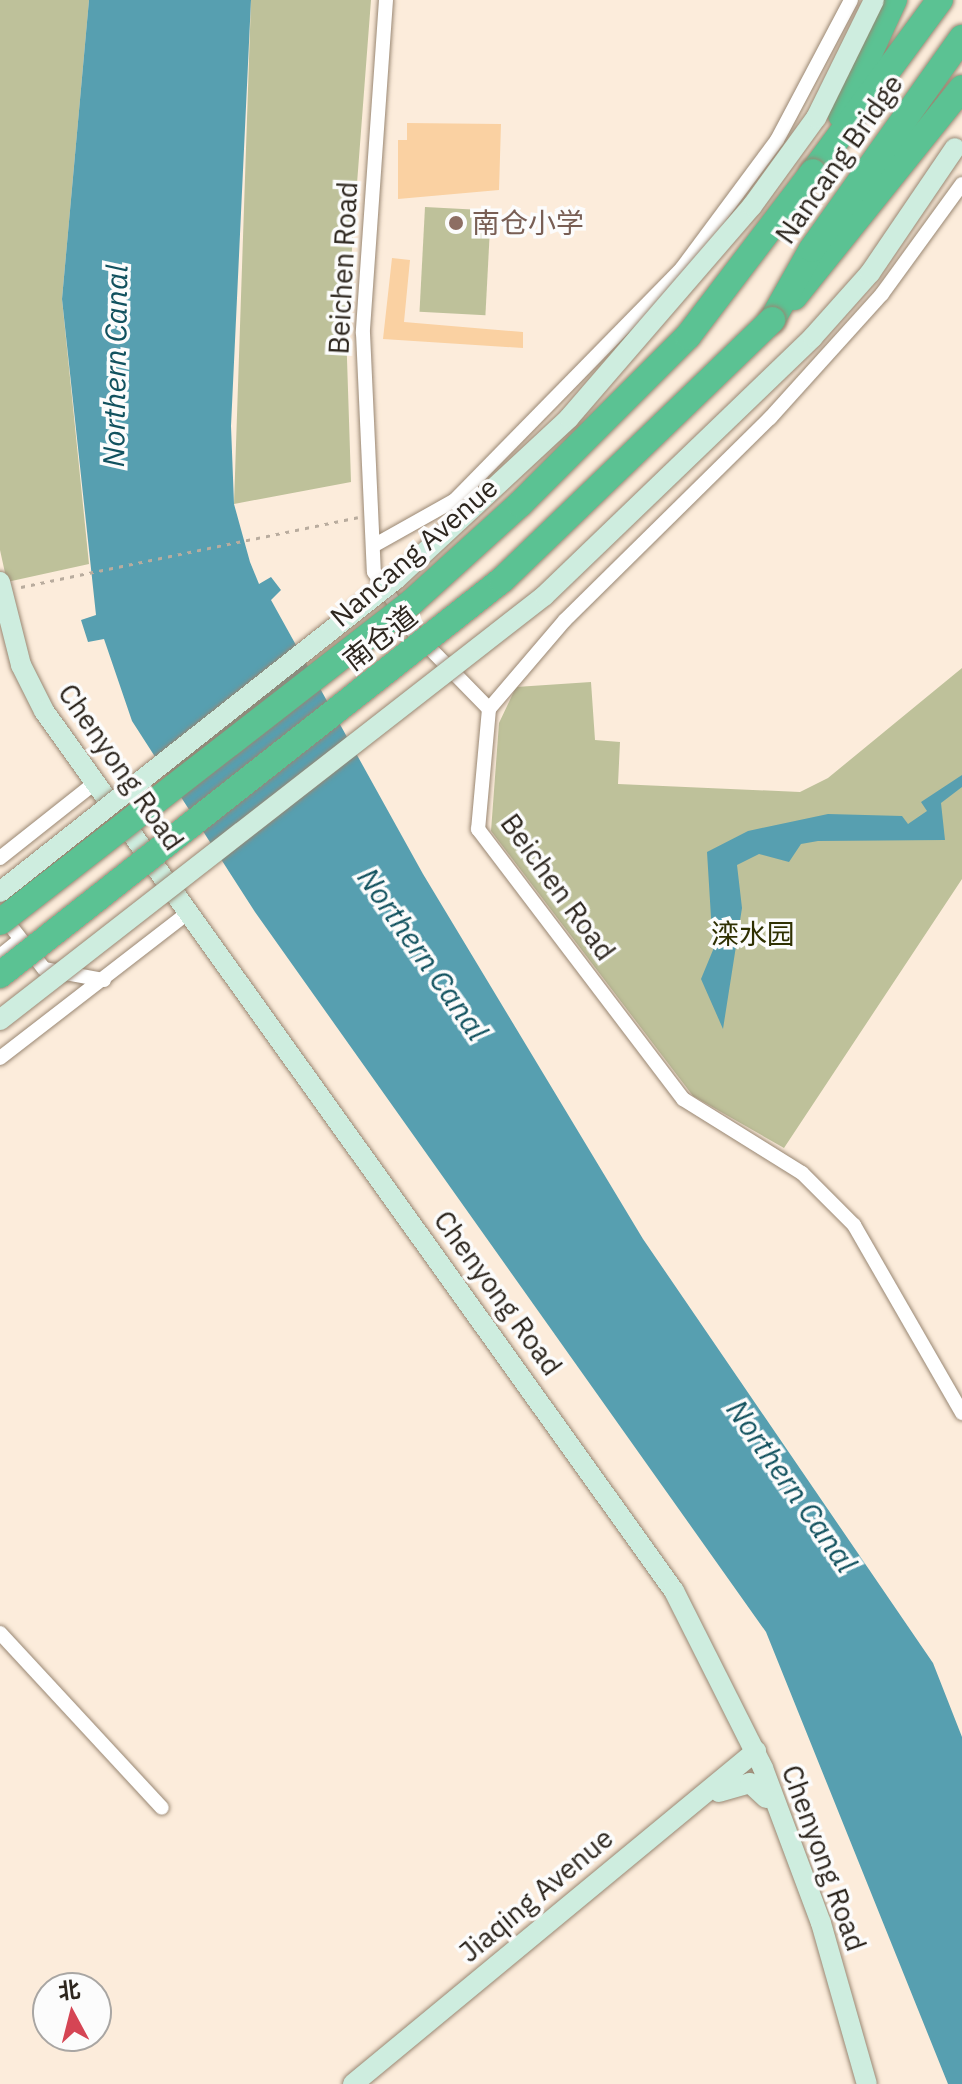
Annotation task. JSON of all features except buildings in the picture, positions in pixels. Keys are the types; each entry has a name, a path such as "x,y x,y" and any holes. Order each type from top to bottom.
{"highway":[{"path":"813,172 894,0"},
{"name":"Nancang Bridge","path":"813,172 940,0"},
{"name":"Nancang Bridge","path":"772,320 812,249 962,38"},
{"name":"南仓道","path":"0,975 502,580 827,265 962,88"},
{"name":"Nancang Avenue","path":"8,932 412,602 509,514 688,336 813,172"}],"street":[{"name":"Beichen Road","path":"386,0 363,333 374,572 413,631 489,709 478,829 683,1099 802,1173 854,1225 962,1413"},
{"path":"373,546 455,500 682,268 777,140 851,0"},
{"path":"0,892 396,579 569,418 632,353 770,181 816,118 874,0"},
{"path":"0,1020 544,596 813,337 870,273 958,143"},
{"path":"489,709 565,620 770,418 882,294 962,184"},
{"name":"Chenyong Road","path":"1,591 29,695 89,783 188,913 662,1589 770,1797 821,1923 867,2084"},
{"path":"0,868 4,855 89,783"},
{"path":"0,911 8,932 61,977 104,980"},
{"path":"0,1058 188,913"},
{"path":"0,956 8,932"},
{"path":"0,1633 162,1808"},
{"name":"Jiaqing Avenue","path":"353,2084 713,1790 752,1762"},
{"path":"713,1790 750,1783 770,1797"},
{"name":"Jiaqing Avenue","path":"370,2084 713,1790"},
{"name":"Chenyong Road","path":"770,1797 860,2084"}],"path":[{"path":"1,591 369,515"}],"green space":[{"path":"0,0 89,0 62,299 89,564 7,582 0,550"},
{"path":"251,0 371,0 346,328 351,482 234,504"},
{"path":"425,207 491,210 485,315 420,312"},
{"name":"滦水园","path":"962,668 962,879 784,1148 693,1096 491,831 499,723 516,687 591,682 595,740 620,742 618,784 800,792 828,778"}],"water":[{"name":"Northern Canal","path":"89,0 251,0 231,426 234,504 250,562 259,584 271,577 281,590 271,600 423,874 643,1239 933,1663 962,1737 962,2084 948,2084 766,1632 255,912 132,721 104,639 88,642 81,620 96,615 62,299"},
{"path":"962,775 962,787 941,803 945,840 818,841 801,844 789,862 759,854 737,865 742,908 723,1029 701,979 713,950 707,852 748,831 828,814 902,816 908,824 927,811 921,802"}],"place":[{"name":"南仓小学","path":"456,223"}]}
